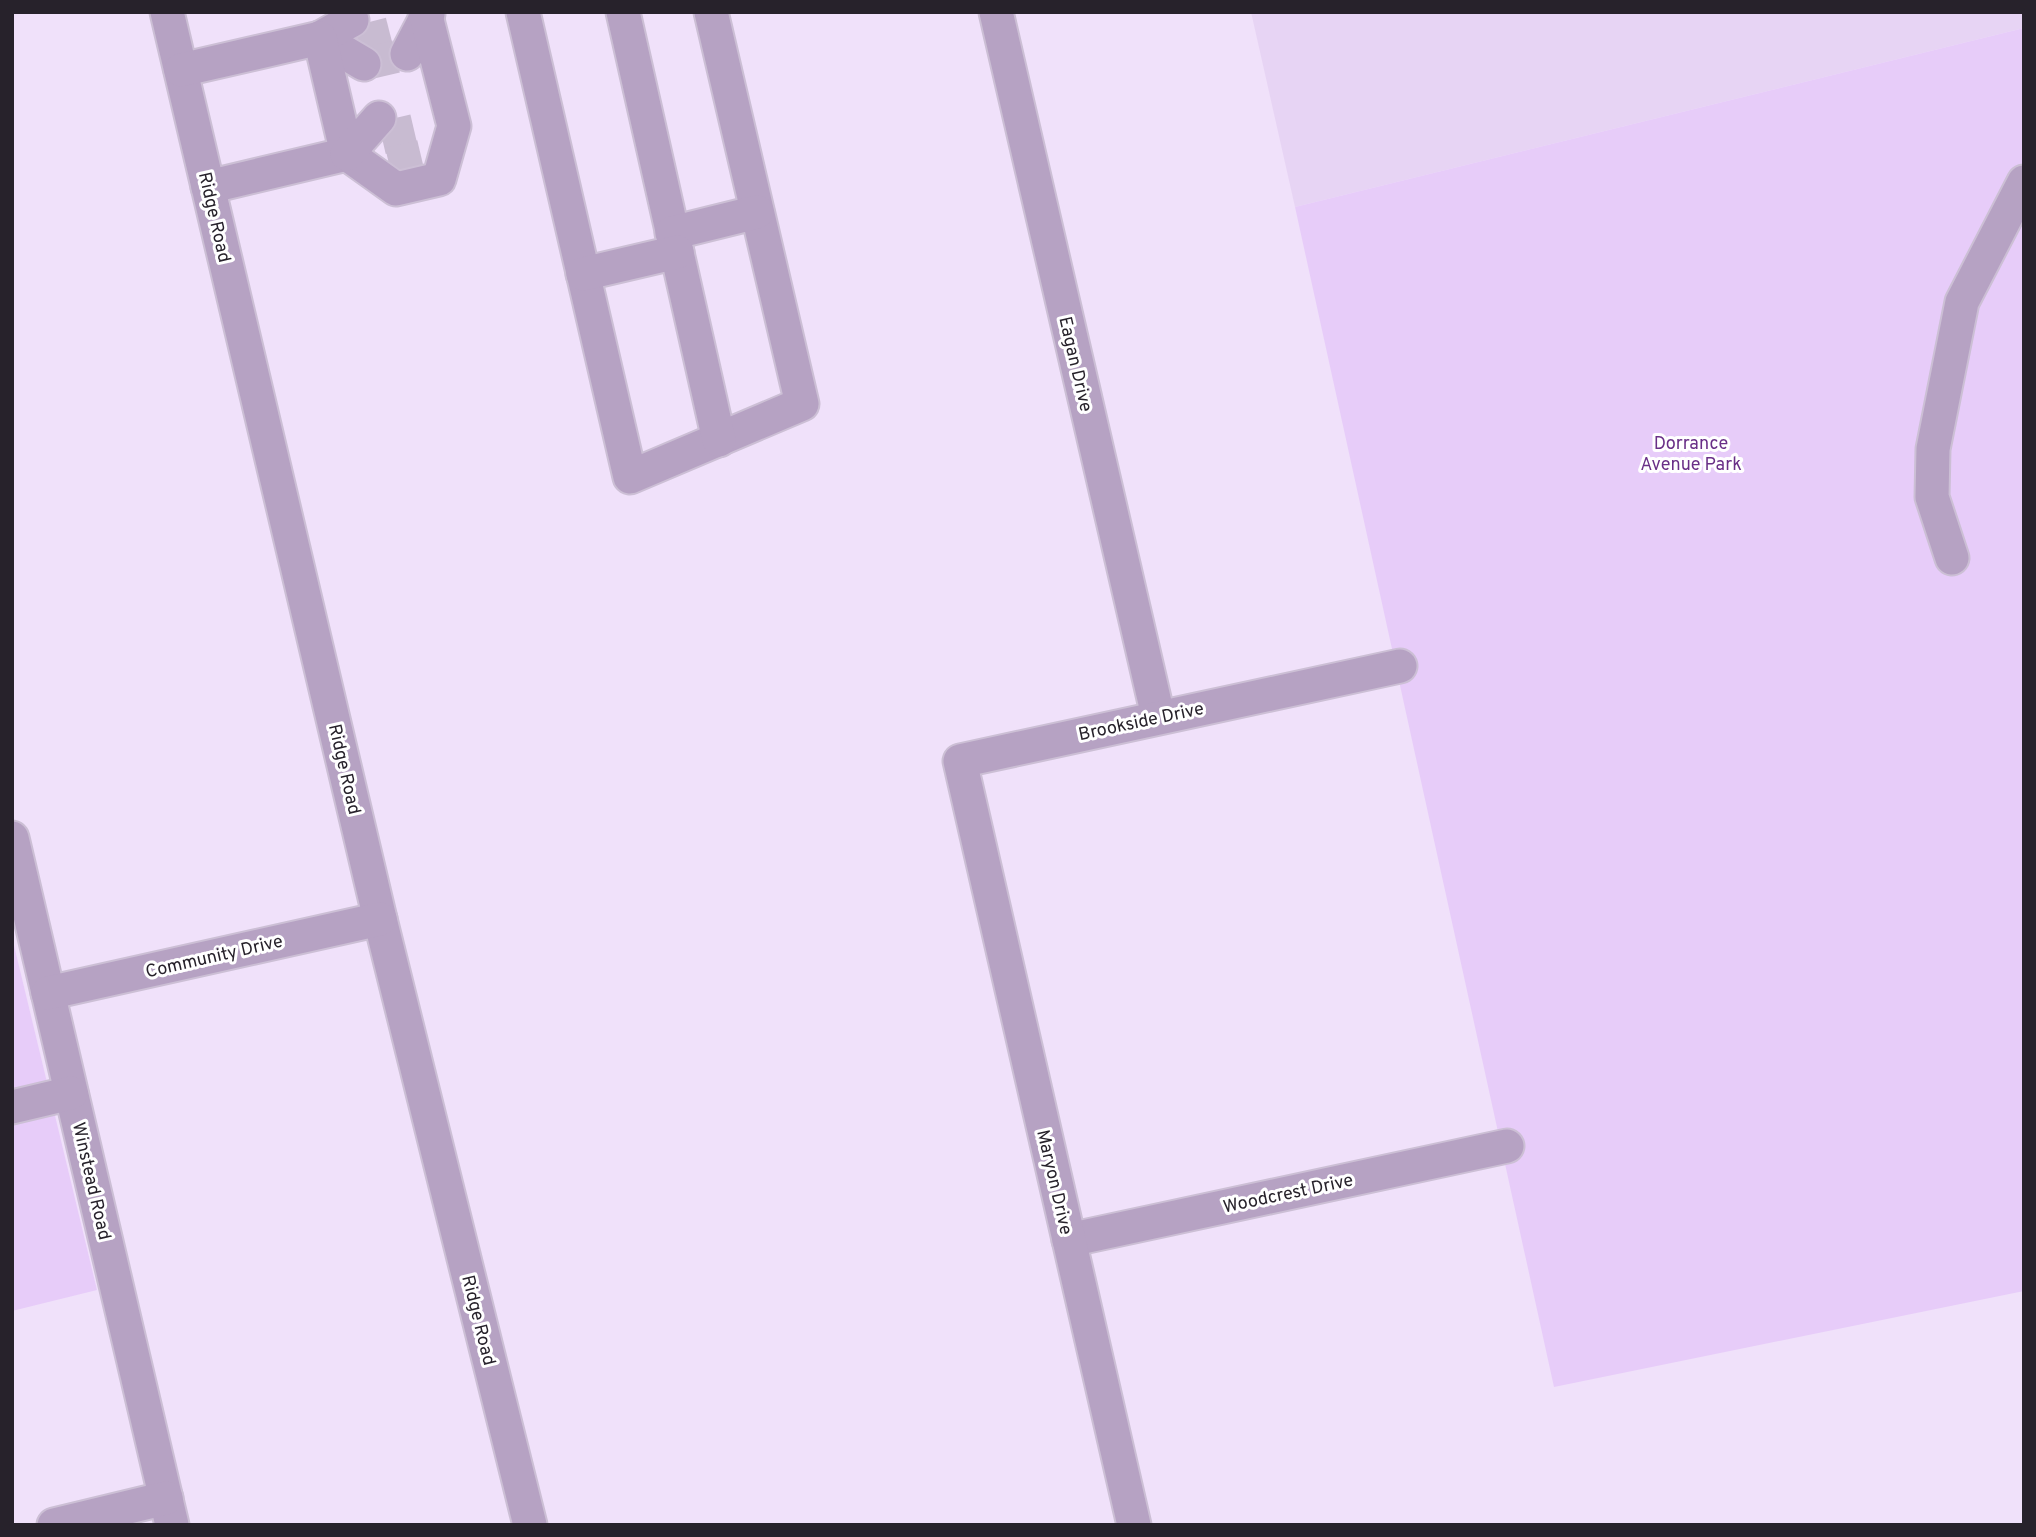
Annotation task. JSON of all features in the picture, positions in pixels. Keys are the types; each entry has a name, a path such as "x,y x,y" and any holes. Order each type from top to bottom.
{"street":[{"name":"Ridge Road","path":"167,12 380,919 530,1525"},
{"path":"523,12 630,477 802,404 711,12"},
{"path":"623,12 719,440"},
{"name":"Eagan Drive","path":"996,12 1158,716"},
{"path":"347,154 396,189 439,179 415,25"},
{"path":"181,70 347,35 347,154"},
{"path":"208,187 347,154 383,140"},
{"path":"1952,558 1932,497 1933,449 1962,302 2024,182"},
{"path":"583,274 757,212"},
{"name":"Brookside Drive","path":"978,839 960,761 1158,716 1400,666"},
{"name":"Winstead Road","path":"12,838 19,898 48,993 169,1512"},
{"name":"Maryon Drive","path":"978,839 1134,1525"},
{"name":"Community Drive","path":"48,993 380,919"},
{"path":"12,1107 71,1093"},
{"name":"Woodcrest Drive","path":"1069,1241 1507,1146"},
{"path":"54,1525 169,1512"}],"shaded area":[{"path":"1251,12 2024,12 2024,28 1295,207"}],"green space":[{"name":"Dorrance Avenue Park","path":"2024,28 2024,1291 1554,1387 1295,207"},
{"path":"12,937 97,1290 12,1311"}],"tunnel":[{"path":"358,42 401,31"},
{"path":"364,64 407,54"},
{"path":"382,138 425,128"},
{"path":"389,164 431,154"}]}
